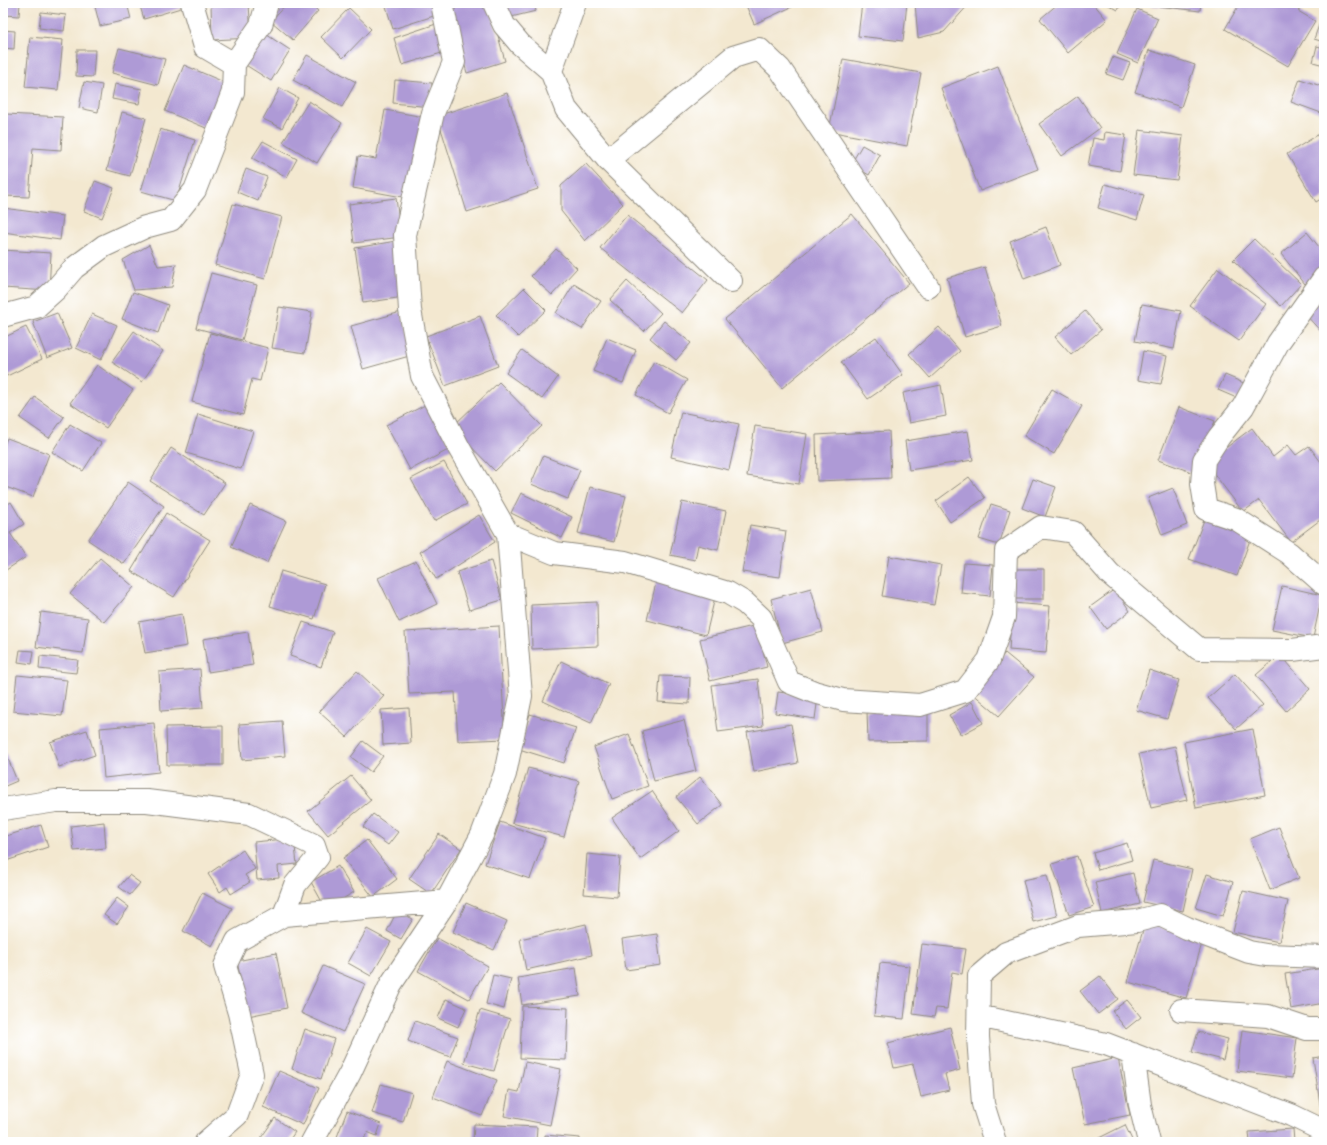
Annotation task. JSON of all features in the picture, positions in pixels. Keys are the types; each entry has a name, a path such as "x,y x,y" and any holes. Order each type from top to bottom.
{"street":[{"path":"192,3 205,47 234,64"},
{"path":"3,316 36,307 56,289 74,268 104,246 145,227 171,220 195,190 233,92 234,64 261,25 268,3"},
{"path":"312,1142 350,1073 391,984 447,901 482,835 505,774 521,696 508,534 459,448 422,376 410,310 404,235 433,113 454,62 442,3"},
{"path":"494,3 504,25 520,44 551,71 566,109 608,160 731,281"},
{"path":"551,71 575,3"},
{"path":"608,160 733,57 759,50 780,69 928,287"},
{"path":"1324,278 1278,343 1243,407 1219,437 1204,460 1202,484 1206,510 1236,519 1289,552 1324,584"},
{"path":"508,534 554,552 625,562 728,593 745,603 762,618 789,682 814,692 843,700 920,705 965,691 989,660 1004,617 1006,551 1041,527 1073,532 1110,574 1199,649 1292,650 1324,646"},
{"path":"3,809 56,801 147,801 249,814 314,845 318,857 295,886 284,915"},
{"path":"206,1142 236,1115 252,1074 239,1013 225,966 237,941 284,915 447,901"},
{"path":"995,1142 983,1104 978,1038 979,976 1006,953 1078,926 1137,921 1160,915 1187,928 1249,952 1266,955 1324,957"},
{"path":"1181,1010 1268,1016 1307,1029 1324,1029"},
{"path":"978,1016 1106,1044 1292,1115 1324,1131"},
{"path":"1133,1054 1140,1105 1149,1142"}],"building":[{"path":"3,3 20,3 19,16 3,15"},
{"path":"94,3 127,3 131,19 100,26"},
{"path":"139,3 183,3 184,7 144,19"},
{"path":"211,3 249,3 251,38 212,40"},
{"path":"287,3 309,3 318,11 293,40 271,21"},
{"path":"385,3 436,3 440,14 393,29"},
{"path":"460,3 489,3 505,61 467,73 448,6"},
{"path":"503,3 534,3 536,11 507,18"},
{"path":"745,3 795,3 796,5 754,24"},
{"path":"862,3 907,3 903,41 858,36"},
{"path":"915,3 970,3 944,32 918,38"},
{"path":"1059,3 1093,3 1107,20 1068,53 1040,19"},
{"path":"1105,3 1122,3 1118,10"},
{"path":"1148,3 1201,3 1200,11 1148,5"},
{"path":"1240,3 1303,3 1298,11 1315,21 1288,66 1225,29"},
{"path":"349,8 371,29 343,58 321,37"},
{"path":"1137,9 1158,18 1138,63 1117,54"},
{"path":"1324,11 1324,42 1314,39"},
{"path":"41,12 66,15 64,31 39,28"},
{"path":"439,23 448,51 402,65 394,38"},
{"path":"3,30 15,31 14,49 3,48"},
{"path":"261,31 290,50 271,81 241,62"},
{"path":"30,37 63,40 58,90 25,87"},
{"path":"1317,46 1324,48 1324,65 1313,62"},
{"path":"119,48 165,59 158,85 112,73"},
{"path":"77,50 95,50 93,77 76,76"},
{"path":"1149,50 1195,65 1181,107 1135,92"},
{"path":"307,55 356,82 342,107 293,80"},
{"path":"1113,57 1130,63 1123,80 1106,74"},
{"path":"843,59 921,73 907,146 829,131"},
{"path":"184,65 226,83 206,128 165,111"},
{"path":"998,66 1038,169 980,191 941,88"},
{"path":"1300,79 1324,87 1324,114 1291,102"},
{"path":"395,80 432,83 430,107 393,103"},
{"path":"84,82 102,85 98,112 79,108"},
{"path":"115,84 142,89 139,104 112,99"},
{"path":"280,88 298,98 282,128 263,119"},
{"path":"507,93 538,189 467,212 437,116"},
{"path":"1078,96 1100,128 1062,156 1039,124"},
{"path":"309,101 342,123 317,163 283,142"},
{"path":"385,110 424,117 408,198 353,188 358,156 376,159"},
{"path":"122,112 146,118 130,176 107,170"},
{"path":"6,114 63,117 61,150 33,148 29,197 3,196 3,162"},
{"path":"160,129 195,140 176,201 141,191"},
{"path":"1139,130 1183,136 1177,180 1133,175"},
{"path":"1324,131 1324,197 1316,202 1287,154"},
{"path":"1105,132 1126,135 1120,171 1088,166 1093,138 1104,140"},
{"path":"263,141 297,159 287,177 252,158"},
{"path":"862,145 880,155 869,175 851,164"},
{"path":"586,164 623,204 585,241 561,211 561,186"},
{"path":"246,169 267,177 258,201 237,192"},
{"path":"95,181 114,188 102,218 84,211"},
{"path":"1105,184 1144,195 1137,220 1098,208"},
{"path":"396,198 401,237 354,243 349,204"},
{"path":"233,204 282,217 265,279 215,265"},
{"path":"3,208 63,216 60,240 3,232"},
{"path":"852,214 909,283 782,388 725,319"},
{"path":"627,215 708,280 682,313 600,248"},
{"path":"1046,227 1060,265 1024,279 1010,241"},
{"path":"1307,232 1324,253 1324,269 1305,284 1281,254"},
{"path":"1254,239 1301,284 1281,306 1233,260"},
{"path":"396,241 404,297 363,303 355,248"},
{"path":"149,245 158,266 176,264 172,287 134,290 123,260"},
{"path":"556,249 577,268 552,295 531,276"},
{"path":"3,250 51,253 49,291 3,288"},
{"path":"985,267 1002,326 965,337 947,278"},
{"path":"1218,268 1266,304 1239,341 1190,306"},
{"path":"211,273 257,285 242,340 196,328"},
{"path":"627,281 661,313 644,331 610,300"},
{"path":"574,284 601,301 582,329 556,313"},
{"path":"524,288 546,310 518,337 496,315"},
{"path":"133,292 168,305 158,333 122,319"},
{"path":"1324,297 1324,335 1305,314"},
{"path":"1142,304 1181,311 1174,349 1135,341"},
{"path":"279,307 312,312 305,353 272,348"},
{"path":"1085,311 1101,330 1071,355 1055,337"},
{"path":"401,312 413,355 363,369 351,326"},
{"path":"57,313 72,348 47,358 33,322"},
{"path":"92,314 117,325 101,360 76,348"},
{"path":"480,316 498,366 445,386 426,336"},
{"path":"664,321 691,343 676,360 650,338"},
{"path":"26,327 42,359 7,376 3,369 3,338"},
{"path":"939,327 960,351 930,378 909,354"},
{"path":"134,331 163,351 142,382 112,362"},
{"path":"210,333 268,348 260,381 252,379 243,415 192,402"},
{"path":"876,337 903,375 868,399 841,362"},
{"path":"607,338 636,350 623,383 593,371"},
{"path":"522,350 558,377 542,399 506,373"},
{"path":"1143,351 1167,356 1161,384 1138,380"},
{"path":"654,361 687,380 668,413 636,395"},
{"path":"97,365 133,390 106,428 70,403"},
{"path":"1225,375 1246,384 1239,399 1218,390"},
{"path":"499,382 542,426 495,471 452,427"},
{"path":"941,385 946,416 909,423 903,393"},
{"path":"1052,389 1082,406 1054,454 1024,436"},
{"path":"35,397 64,417 49,438 20,418"},
{"path":"429,403 452,448 410,470 386,425"},
{"path":"1179,407 1215,421 1194,473 1158,460"},
{"path":"681,412 739,424 729,470 671,457"},
{"path":"198,414 253,431 241,469 186,453"},
{"path":"70,424 101,443 83,471 52,452"},
{"path":"755,426 807,434 799,484 747,476"},
{"path":"1252,428 1273,457 1288,445 1296,455 1309,446 1324,466 1324,517 1291,542 1259,500 1243,512 1206,463"},
{"path":"889,431 891,478 817,481 816,435"},
{"path":"968,431 973,460 909,470 905,441"},
{"path":"7,438 49,454 33,497 3,486 3,448"},
{"path":"171,448 225,483 204,515 150,481"},
{"path":"543,456 580,470 568,499 531,484"},
{"path":"444,462 467,504 434,521 411,479"},
{"path":"969,477 985,498 950,522 936,501"},
{"path":"1033,479 1056,487 1045,517 1022,508"},
{"path":"128,482 164,506 124,564 88,540"},
{"path":"590,487 626,496 614,542 578,533"},
{"path":"1173,488 1187,525 1162,535 1148,498"},
{"path":"521,493 572,517 562,538 511,513"},
{"path":"11,502 24,524 10,533 26,557 3,572 3,507"},
{"path":"682,502 726,511 718,550 698,545 695,560 670,555"},
{"path":"991,504 1010,510 999,545 979,539"},
{"path":"250,505 286,521 267,563 231,547"},
{"path":"166,513 210,540 174,597 131,571"},
{"path":"479,515 495,542 436,579 420,552"},
{"path":"1204,520 1251,537 1237,576 1189,559"},
{"path":"750,525 786,531 780,577 742,572"},
{"path":"889,556 941,565 934,605 882,596"},
{"path":"100,558 134,587 104,622 70,594"},
{"path":"416,561 437,604 399,622 378,578"},
{"path":"491,561 502,600 469,610 457,572"},
{"path":"964,563 993,565 990,596 961,593"},
{"path":"1012,569 1044,569 1044,599 1012,599"},
{"path":"281,571 325,584 314,619 270,606"},
{"path":"657,579 716,593 706,635 647,620"},
{"path":"1282,586 1322,595 1313,638 1272,630"},
{"path":"811,588 823,632 782,643 771,599"},
{"path":"1115,589 1130,611 1106,629 1090,607"},
{"path":"597,602 598,646 532,649 531,605"},
{"path":"1012,603 1050,606 1046,653 1009,650"},
{"path":"41,612 88,618 83,653 36,647"},
{"path":"182,614 187,646 145,653 139,622"},
{"path":"303,622 333,632 321,667 290,656"},
{"path":"757,625 767,667 710,681 700,639"},
{"path":"499,626 505,739 458,741 455,692 409,694 405,632"},
{"path":"248,632 253,665 208,672 203,639"},
{"path":"20,650 34,651 32,664 18,662"},
{"path":"1005,653 1034,677 999,716 971,692"},
{"path":"1280,654 1310,689 1286,711 1256,675"},
{"path":"40,656 78,660 76,673 39,669"},
{"path":"561,661 609,684 591,723 543,701"},
{"path":"200,669 203,708 161,711 159,672"},
{"path":"1149,670 1179,680 1167,719 1136,710"},
{"path":"357,671 384,696 347,737 319,712"},
{"path":"1235,674 1263,705 1236,729 1208,698"},
{"path":"17,675 67,680 62,716 13,711"},
{"path":"660,676 690,677 689,704 658,702"},
{"path":"758,679 763,726 718,732 712,685"},
{"path":"778,692 818,697 815,719 775,713"},
{"path":"972,702 983,723 961,735 949,715"},
{"path":"409,708 411,743 383,745 381,710"},
{"path":"928,710 928,741 868,742 867,711"},
{"path":"530,714 576,728 564,763 519,749"},
{"path":"684,720 696,771 654,781 642,731"},
{"path":"282,721 285,756 242,760 239,724"},
{"path":"154,723 159,772 104,778 100,728"},
{"path":"791,724 798,763 754,772 747,732"},
{"path":"223,726 223,765 167,765 166,727"},
{"path":"1253,729 1265,795 1196,808 1184,742"},
{"path":"87,730 95,755 59,767 50,742"},
{"path":"629,734 648,786 612,799 594,747"},
{"path":"363,741 383,756 371,772 351,757"},
{"path":"1175,746 1187,800 1151,808 1139,754"},
{"path":"3,751 5,751 17,781 3,787"},
{"path":"528,768 579,781 564,837 512,823"},
{"path":"351,776 371,800 328,835 308,811"},
{"path":"700,777 722,805 698,824 676,797"},
{"path":"652,791 679,831 640,859 612,818"},
{"path":"373,814 398,832 388,845 363,827"},
{"path":"104,822 106,848 74,851 71,826"},
{"path":"500,822 545,838 530,879 485,864"},
{"path":"41,825 48,847 3,862 3,837"},
{"path":"1279,827 1299,878 1270,890 1250,839"},
{"path":"439,834 461,849 431,894 409,879"},
{"path":"294,838 297,864 278,866 279,878 257,880 254,842"},
{"path":"367,840 397,879 373,897 343,858"},
{"path":"1127,843 1132,860 1098,870 1093,853"},
{"path":"243,850 255,869 245,875 250,882 231,894 227,887 220,892 208,874"},
{"path":"587,854 620,857 617,897 584,894"},
{"path":"1077,856 1094,907 1069,915 1052,864"},
{"path":"1153,860 1192,869 1183,911 1143,902"},
{"path":"338,866 354,892 326,909 311,882"},
{"path":"1133,873 1140,904 1102,913 1095,882"},
{"path":"1207,874 1233,882 1223,916 1196,908"},
{"path":"129,875 140,883 130,895 119,887"},
{"path":"1047,875 1057,916 1033,922 1023,880"},
{"path":"1243,891 1288,901 1279,942 1233,932"},
{"path":"202,893 232,908 212,946 183,931"},
{"path":"117,898 129,907 117,924 104,915"},
{"path":"466,903 507,921 494,950 453,932"},
{"path":"397,911 413,919 401,939 387,931"},
{"path":"1145,923 1203,940 1186,998 1128,982"},
{"path":"586,924 592,955 526,970 520,939"},
{"path":"367,929 391,942 371,976 348,963"},
{"path":"657,934 661,965 626,970 622,939"},
{"path":"437,938 488,966 469,999 418,971"},
{"path":"922,944 966,949 962,974 952,972 947,1009 936,1008 934,1017 913,1014"},
{"path":"276,953 287,1008 248,1016 237,961"},
{"path":"880,963 910,966 904,1019 874,1016"},
{"path":"323,966 365,984 343,1032 301,1013"},
{"path":"576,968 580,996 522,1005 518,978"},
{"path":"1324,968 1324,1003 1291,1009 1285,974"},
{"path":"493,975 511,979 504,1009 486,1004"},
{"path":"1100,976 1118,999 1098,1014 1080,991"},
{"path":"446,999 466,1008 458,1027 438,1018"},
{"path":"1127,1000 1141,1017 1126,1029 1112,1011"},
{"path":"522,1006 568,1008 566,1060 520,1058"},
{"path":"480,1010 510,1019 494,1071 464,1063"},
{"path":"415,1021 458,1037 450,1057 408,1041"},
{"path":"950,1027 960,1070 945,1074 949,1090 921,1097 913,1064 894,1068 888,1043"},
{"path":"305,1029 334,1039 321,1079 292,1069"},
{"path":"1242,1030 1297,1038 1292,1078 1237,1071"},
{"path":"1198,1032 1228,1039 1223,1060 1192,1052"},
{"path":"1324,1056 1324,1117 1322,1117 1313,1058"},
{"path":"1118,1058 1130,1115 1085,1124 1073,1068"},
{"path":"447,1061 497,1080 482,1116 433,1097"},
{"path":"525,1062 561,1069 550,1125 504,1116 509,1090 519,1092"},
{"path":"279,1071 319,1088 303,1125 263,1107"},
{"path":"381,1084 412,1093 403,1122 372,1113"},
{"path":"347,1111 381,1124 377,1136 367,1132 363,1142 335,1142"},
{"path":"275,1118 295,1132 288,1142 258,1142"},
{"path":"474,1124 537,1127 536,1142 473,1142"},
{"path":"1125,1125 1133,1142 1091,1142"},
{"path":"1293,1129 1294,1142 1250,1142 1249,1132"},
{"path":"545,1135 580,1138 580,1142 545,1142"}]}
